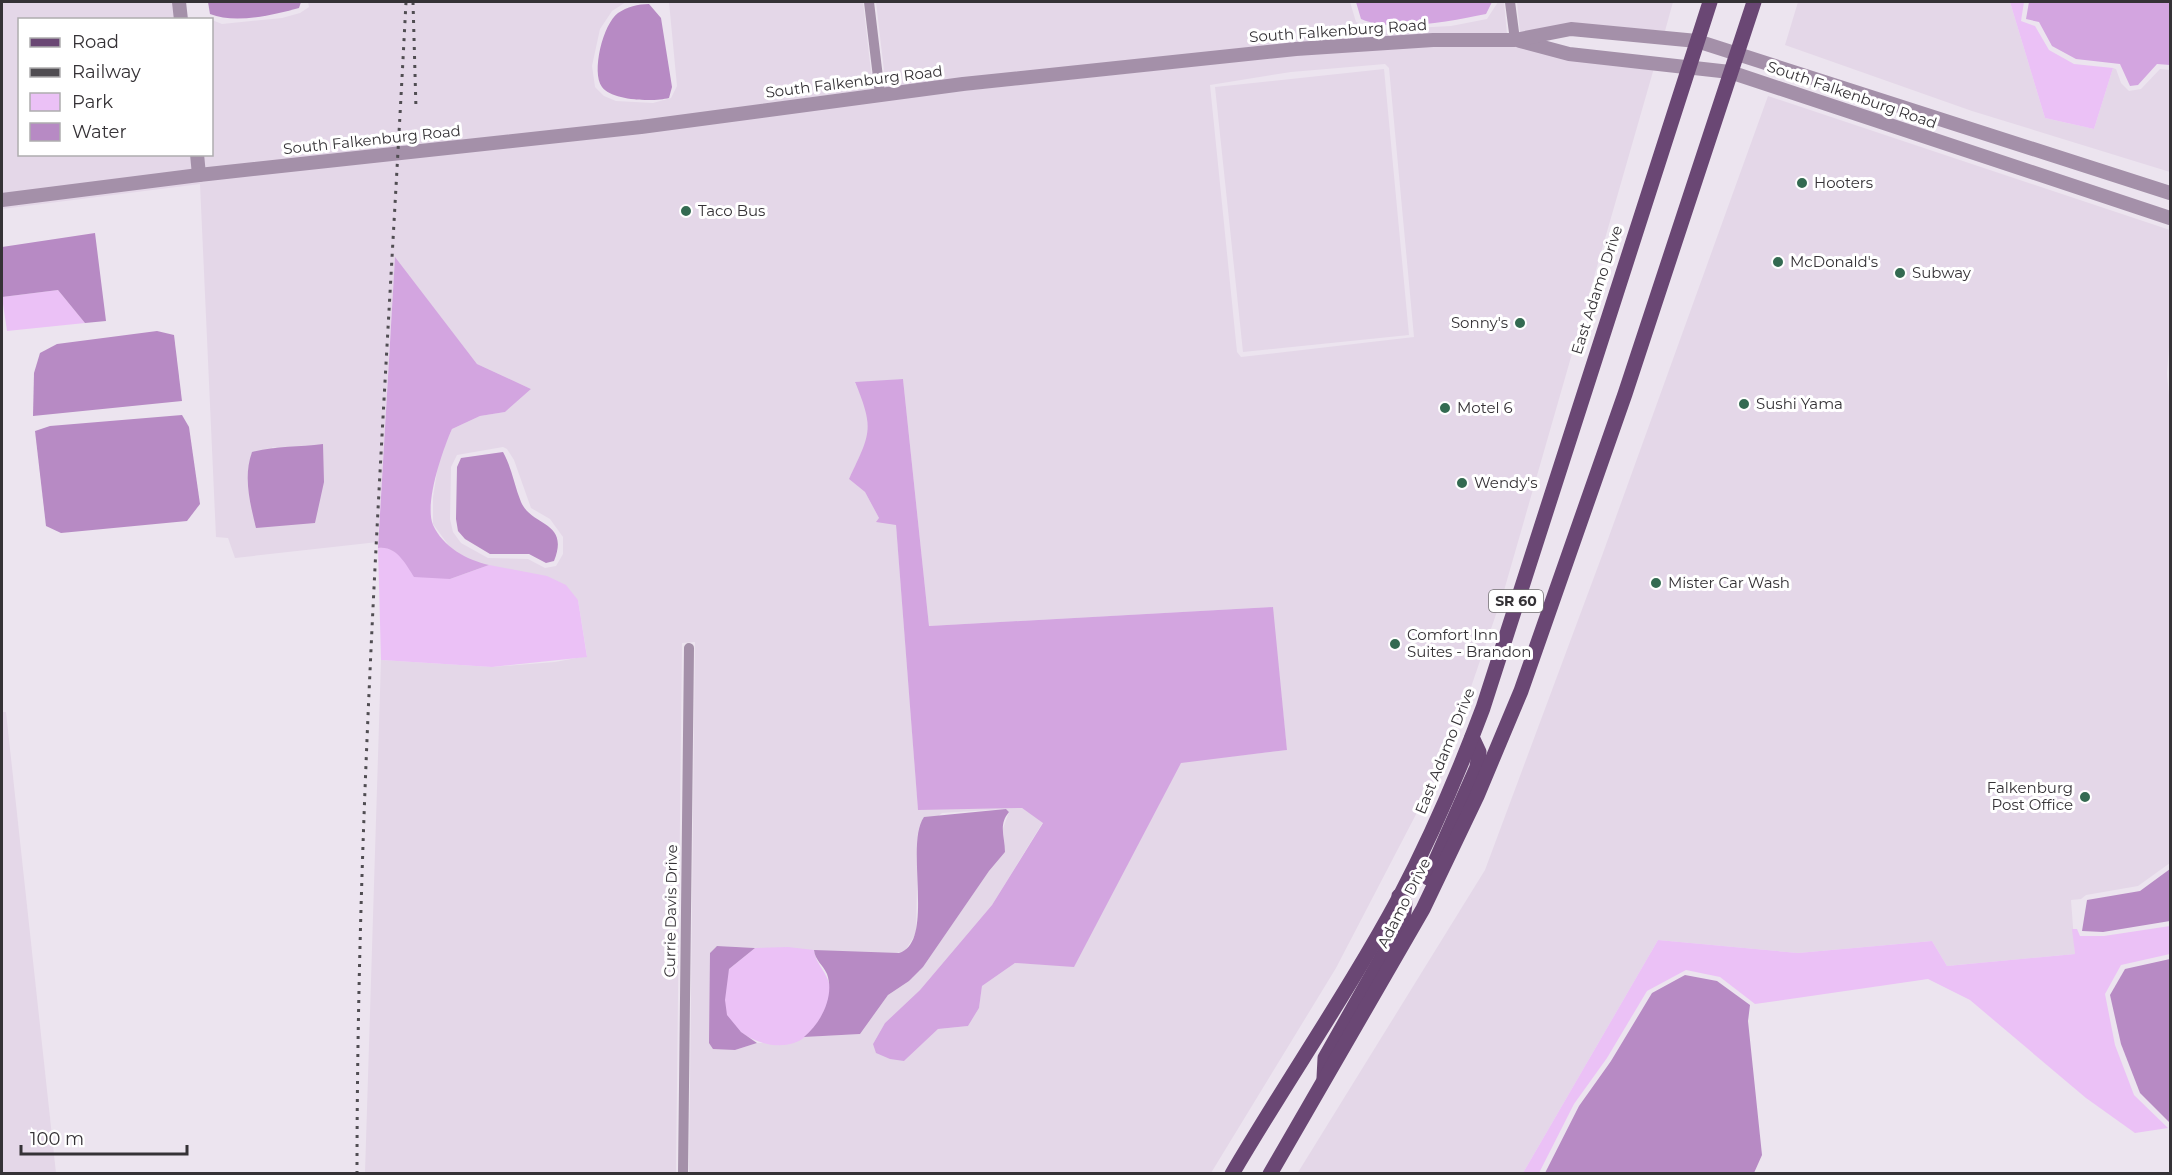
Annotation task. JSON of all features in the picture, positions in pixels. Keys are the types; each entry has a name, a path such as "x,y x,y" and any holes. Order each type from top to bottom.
{"main road":[{"name":"SR 60","path":"1689,66 1710,2"},
{"name":"SR 60","path":"1730,72 1754,2"},
{"name":"East Adamo Drive","path":"1232,1173 1399,896 1445,804 1472,737 1689,66"},
{"name":"Adamo Drive","path":"1269,1173 1423,909 1477,796 1542,635 1625,394 1730,72"},
{"path":"1423,909 1424,887 1477,767 1479,752 1472,737"},
{"path":"1324,1081 1323,1069 1326,1058 1403,920 1405,903 1399,896"}],"street":[{"path":"179,2 181,18"},
{"path":"869,2 880,94"},
{"path":"1510,2 1515,40"},
{"name":"South Falkenburg Road","path":"2,200 199,175 577,134 880,94 1296,49 1433,40 1515,40 1571,29 1697,41 2170,194"},
{"name":"South Falkenburg Road","path":"1515,40 1569,54 1730,72 2170,218"},
{"path":"2005,164 2013,143"},
{"path":"196,156 199,175"},
{"path":"2145,210 2151,187"},
{"name":"Currie Davis Drive","path":"683,1173 689,648"}],"shaded area":[{"path":"2,2 173,2 175,18 18,18 18,156 190,156 192,170 2,194"},
{"path":"308,2 626,2 612,11 600,29 592,66 595,87 604,96 616,101 653,103 671,98 677,86 669,2 863,2 873,89 641,121 205,168 203,156 213,156 213,20 222,24 282,18 300,13 309,7"},
{"path":"876,2 1350,2 1356,22 1376,30 1451,26 1487,19 1498,2 1504,2 1507,34 886,88"},
{"path":"1356,2 1492,2 1486,14 1423,24 1390,25 1361,19"},
{"path":"1517,2 1673,2 1665,31 1572,23 1520,33"},
{"path":"1798,2 2010,2 2045,118 2094,129 2113,68 2116,69 2121,83 2129,91 2141,89 2160,69 2170,70 2170,172 1972,111 1785,45"},
{"path":"2029,2 2170,2 2170,65 2157,64 2138,85 2130,86 2120,64 2076,59 2052,46 2039,22 2026,19"},
{"path":"1433,46 1514,46 1654,68 1503,594 1449,751 1336,968 1211,1173 689,1173 695,642 682,643 676,1173 365,1173 381,660 492,667 555,662 587,656 578,600 495,567 478,563 452,550 433,524 433,497 439,459 452,429 480,416 505,412 531,389 477,364 395,258 378,542 235,558 228,538 216,537 200,184 2,209 2,206 199,180 642,132 935,94 1297,55","holes":["1385,64 1389,68 1414,337 1241,357 1237,352 1210,85 1291,72","903,379 929,626 1272,607 1287,750 1181,762 1074,966 1015,963 982,986 979,1008 968,1026 938,1029 904,1061 873,1044 885,1023 920,990 992,905 1043,822 1022,808 918,809 896,524 879,518 865,492 849,479 869,437 866,407 855,383","322,445 315,523 272,447 282,449","503,447 507,449 514,460 531,508 550,519 563,537 563,554 556,566 545,568 528,559 488,558 461,543 453,532 450,519 451,467 457,455","1006,809 1009,812 1002,831 1005,852 989,871 923,967 909,981 888,995 860,1034 804,1037 787,1043 757,1043 735,1050 717,946 892,954 905,951 916,933 918,834 942,813"]},
{"path":"1384,69 1409,335 1243,352 1215,87"},
{"path":"1768,96 2170,230 2170,334 2167,374 2170,406 2170,863 2138,886 2086,895 2081,899 2071,900 2075,954 1947,966 1932,941 1798,953 1658,940 1523,1173 1297,1174 1485,870 1603,553"},
{"path":"395,257 477,364 531,389 505,412 480,416 452,429 433,490 431,515 433,525 449,546 472,560 489,565 450,579 414,577 395,552 378,548"},
{"path":"903,379 929,626 1273,607 1287,750 1181,763 1074,967 1015,963 982,986 979,1008 968,1026 938,1029 904,1061 890,1059 876,1053 873,1044 885,1023 920,990 992,905 1043,823 1022,808 918,810 896,525 876,522 879,518 865,492 849,479 862,452 867,432 865,411 855,382"},
{"path":"2,712 6,712 56,1173 2,1173"}],"green space":[{"path":"2010,2 2024,2 2021,21 2035,26 2049,50 2074,64 2113,68 2094,129 2045,118"},
{"path":"58,290 85,323 7,331 2,297"},
{"path":"385,547 450,579 489,565 547,576 566,585 578,600 587,657 492,667 381,660 378,548"},
{"path":"2170,926 2170,954 2121,965 2105,994 2115,1045 2134,1095 2168,1128 2135,1133 2086,1098 1970,1000 1928,979 1755,1004 1720,977 1686,970 1647,991 1607,1058 1574,1104 1539,1173 1523,1173 1658,940 1798,953 1932,941 1947,966 2075,954 2072,929 2077,929 2080,936 2104,936"},
{"path":"788,947 814,950 827,977 830,996 821,1018 806,1036 786,1045 762,1043 741,1032 727,1015 724,998 729,969 755,948"}],"water":[{"path":"208,2 301,2 299,8 266,16 231,18 210,14"},
{"path":"649,4 661,18 672,87 669,98 644,100 624,98 607,92 599,80 598,71 603,37 618,13 633,6"},
{"path":"95,233 106,321 85,323 58,290 2,297 2,247"},
{"path":"157,331 174,335 182,401 33,416 34,373 40,353 57,344"},
{"path":"182,415 189,427 200,504 187,521 61,533 46,526 35,431 50,426"},
{"path":"323,444 324,482 315,523 256,528 248,480 252,452"},
{"path":"503,452 526,510 548,526 557,538 558,548 554,561 546,563 529,554 490,554 465,539 458,531 456,519 457,467 461,458"},
{"path":"1006,809 1009,812 1003,826 1005,852 989,871 923,967 909,981 888,995 860,1034 804,1037 821,1017 828,1000 827,974 814,950 899,953 910,945 916,931 918,913 917,849 919,830 924,817"},
{"path":"2170,869 2170,921 2103,932 2082,931 2087,900 2140,891"},
{"path":"717,946 755,948 729,969 725,1000 727,1015 741,1032 757,1043 735,1050 713,1049 709,1043 710,953"},
{"path":"2170,959 2170,1123 2140,1093 2121,1044 2110,995 2125,969"},
{"path":"1685,975 1717,981 1750,1005 1748,1021 1762,1155 1754,1173 1545,1173 1579,1106 1611,1061 1652,993"}],"railway":[{"path":"357,1174 358,1027 367,734 406,2"},
{"path":"413,2 416,109"}],"place":[{"name":"Hooters","path":"1802,183"},
{"name":"Taco Bus","path":"686,211"},
{"name":"McDonald's","path":"1778,262"},
{"name":"Subway","path":"1900,273"},
{"name":"Sonny's","path":"1520,323"},
{"name":"Sushi Yama","path":"1744,404"},
{"name":"Motel 6","path":"1445,408"},
{"name":"Wendy's","path":"1462,483"},
{"name":"Mister Car Wash","path":"1656,583"},
{"name":"Comfort Inn Suites - Brandon","path":"1395,644"},
{"name":"Falkenburg Post Office","path":"2085,797"}]}
